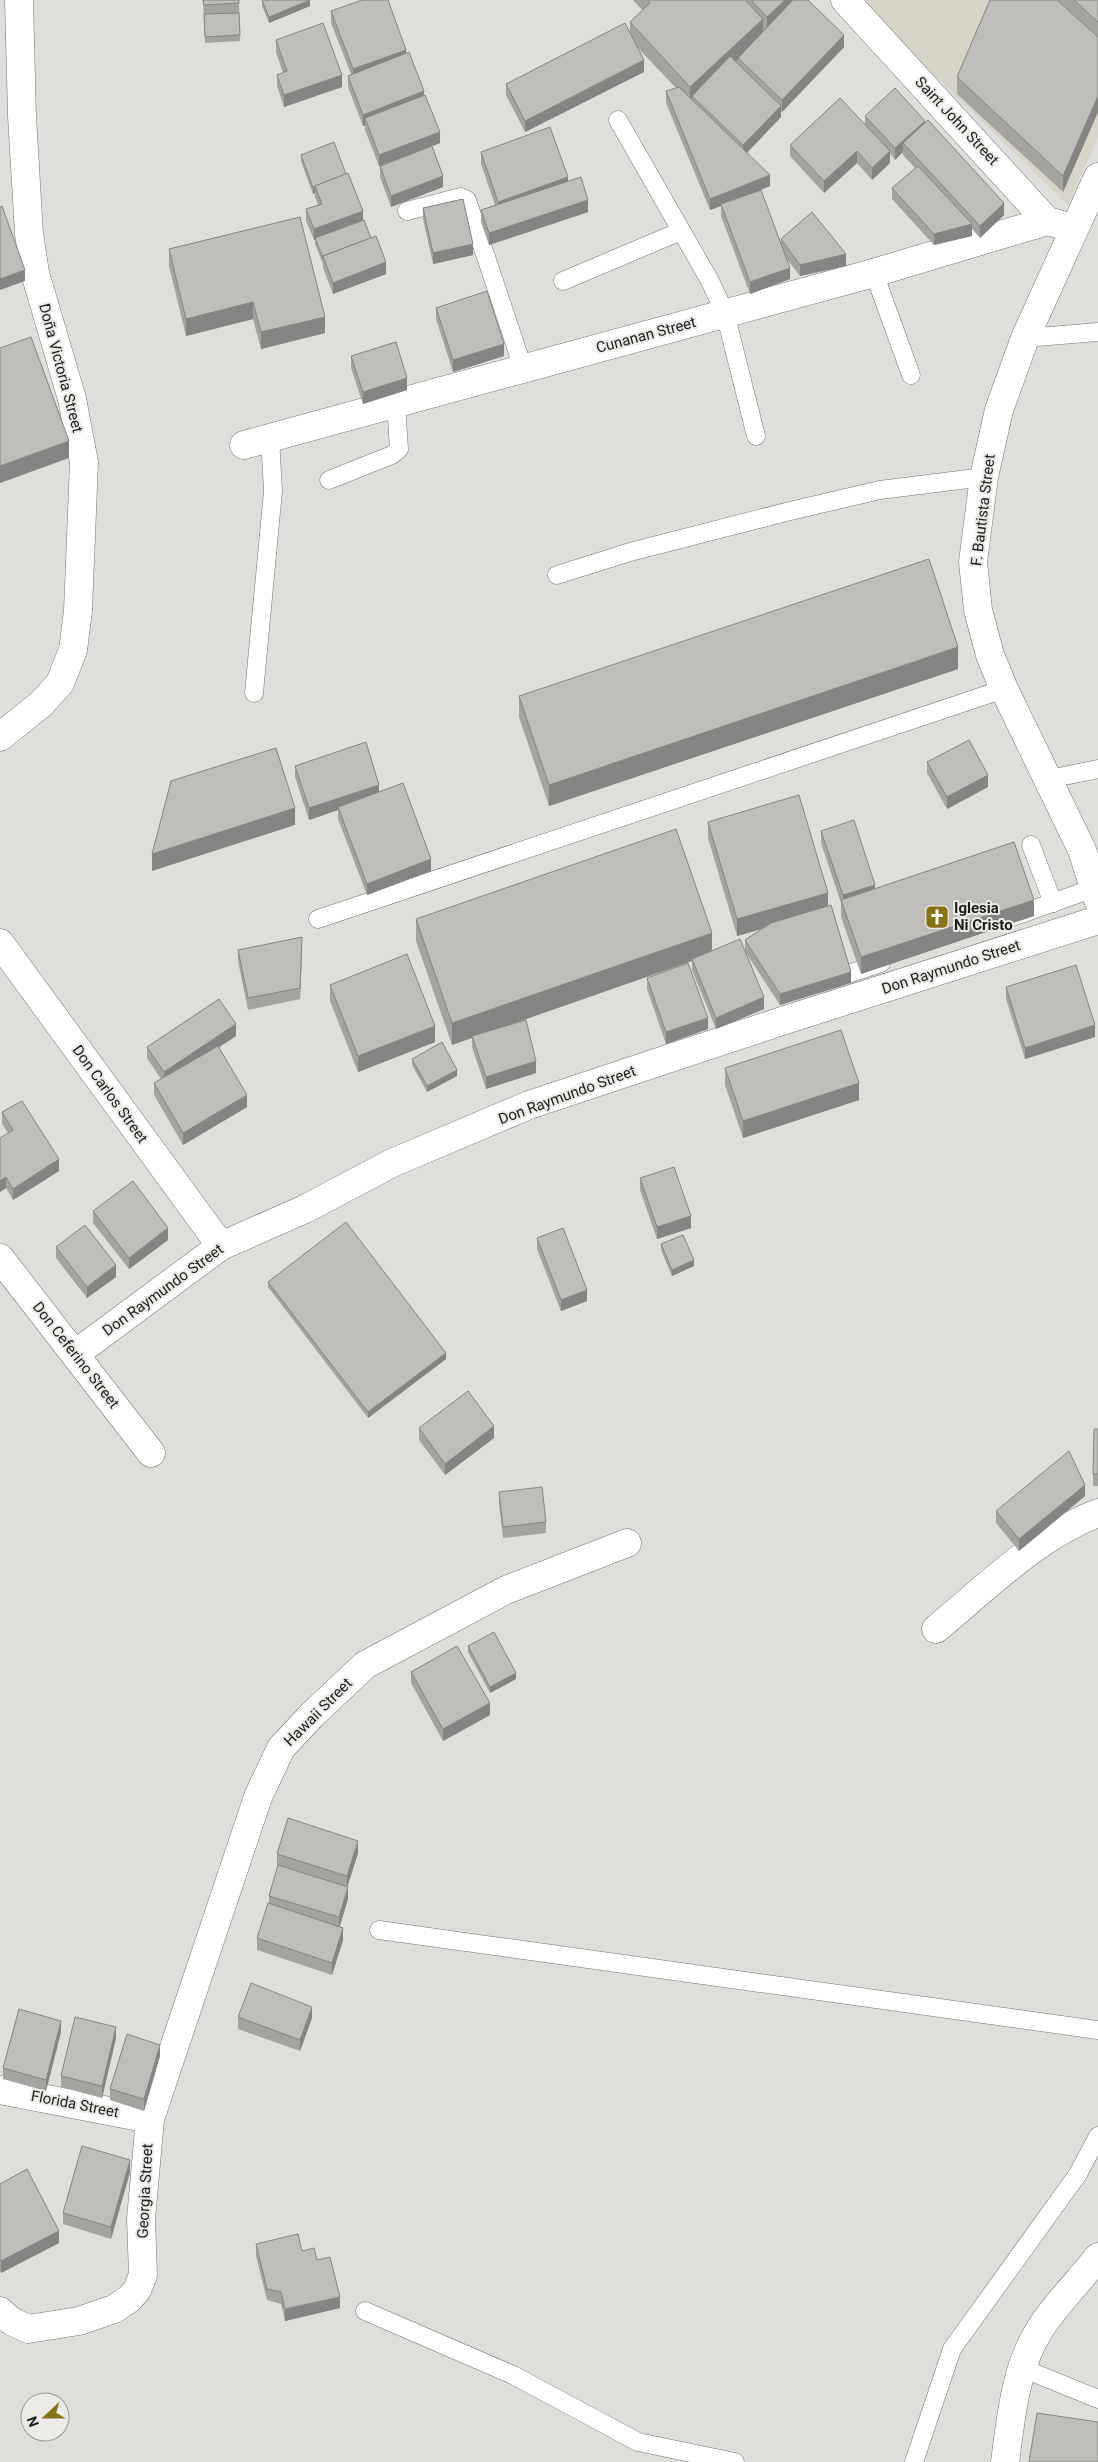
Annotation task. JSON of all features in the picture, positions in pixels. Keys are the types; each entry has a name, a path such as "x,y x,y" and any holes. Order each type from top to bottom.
{"street":[{"name":"Doña Victoria Street","path":"0,737 41,704 60,683 73,650 78,610 84,462 79,430 35,273 11,118 19,0"},
{"name":"Saint John Street","path":"845,0 1047,221"},
{"name":"F. Bautista Street","path":"1096,894 1082,850 1004,689 990,654 978,610 973,562 984,477 999,410 1025,338 1098,178"},
{"path":"1047,221 1075,228"},
{"name":"Cunanan Street","path":"244,445 870,274 1047,221"},
{"name":"Don Raymundo Street","path":"75,1354 221,1246 305,1209 392,1163 529,1106 856,985 1098,920"},
{"name":"Don Carlos Street","path":"0,943 221,1246"},
{"name":"Don Ceferino Street","path":"0,1258 151,1453"},
{"path":"936,1629 1072,1522 1098,1513"},
{"name":"Hawaii Street","path":"150,2119 258,1797 281,1748 312,1715 366,1665 506,1590 627,1543"},
{"name":"Florida Street","path":"0,2090 150,2119"},
{"name":"Georgia Street","path":"0,2311 11,2321 28,2329 79,2320 114,2309 129,2299 144,2275 141,2219 150,2119"},
{"path":"1005,2462 1013,2404 1022,2368 1039,2329 1098,2257"}],"lane":[{"path":"618,120 710,281 725,313 756,436"},
{"path":"407,211 461,197 467,200 523,368"},
{"path":"563,281 681,231"},
{"path":"870,274 878,284 911,374"},
{"path":"1025,338 1098,332"},
{"path":"329,480 392,456 399,449 396,403"},
{"path":"254,693 273,491 270,438"},
{"path":"557,576 630,552 880,490 984,477"},
{"path":"318,919 1004,689"},
{"path":"1049,779 1098,769"},
{"path":"1031,845 1053,903"},
{"path":"998,922 1053,903 1096,894"},
{"path":"844,955 856,985 897,957"},
{"path":"379,1930 1098,2030"},
{"path":"914,2462 952,2349 1078,2174 1097,2142"},
{"path":"365,2312 513,2375 638,2442 735,2462"},
{"path":"1022,2368 1098,2399"}],"shaded area":[{"path":"857,0 1098,0 1098,137 1068,205"}],"building":[{"path":"203,0 239,0 239,3 204,5"},
{"path":"262,0 310,0 269,17"},
{"path":"362,0 388,0 406,50 353,69 331,11"},
{"path":"648,0 745,0 763,19 690,87 630,22 650,3"},
{"path":"751,0 785,0 767,17"},
{"path":"793,0 808,0 844,35 782,100 738,58"},
{"path":"990,0 1057,0 1098,37 1098,96 1063,176 957,77"},
{"path":"1074,0 1098,0 1098,22"},
{"path":"239,13 240,35 205,37 204,14"},
{"path":"323,23 342,75 284,95 277,75 287,71 276,40"},
{"path":"625,23 644,60 525,121 506,84"},
{"path":"409,52 424,91 363,115 348,76"},
{"path":"730,56 781,106 743,145 692,96"},
{"path":"679,87 770,175 710,199 666,91"},
{"path":"895,88 925,121 895,148 865,116"},
{"path":"425,95 440,132 379,155 365,118"},
{"path":"840,98 890,151 872,168 857,151 824,181 790,145"},
{"path":"928,120 1004,203 980,226 903,143"},
{"path":"550,127 568,177 498,202 481,152"},
{"path":"334,142 346,174 313,188 301,155"},
{"path":"432,146 443,176 391,196 380,166"},
{"path":"918,166 972,224 934,234 892,188"},
{"path":"348,173 363,211 314,229 306,209 322,204 315,186"},
{"path":"581,177 588,200 489,233 481,210"},
{"path":"761,190 790,268 750,282 721,204"},
{"path":"463,199 473,244 433,253 423,208"},
{"path":"2,206 25,270 0,279 0,207"},
{"path":"812,212 846,254 800,265 781,239"},
{"path":"300,217 325,317 261,332 253,302 186,319 169,249"},
{"path":"364,220 371,238 323,256 323,258 315,238"},
{"path":"376,236 386,262 333,283 323,256"},
{"path":"487,291 504,344 453,360 436,308"},
{"path":"31,337 69,441 0,466 0,348"},
{"path":"396,342 407,378 363,392 351,356"},
{"path":"929,559 958,647 549,785 519,696"},
{"path":"969,740 988,775 947,797 927,762"},
{"path":"366,742 379,785 309,808 295,766"},
{"path":"276,748 295,808 152,854 171,781"},
{"path":"403,783 431,859 367,884 338,807"},
{"path":"799,795 828,893 737,919 708,822"},
{"path":"854,820 875,885 843,895 821,831"},
{"path":"676,829 712,933 452,1023 416,919"},
{"name":"Iglesia Ni Cristo","path":"1014,842 1034,900 861,957 841,900"},
{"path":"831,905 851,972 780,994 745,940 771,923"},
{"path":"302,937 300,988 248,998 238,950"},
{"path":"740,939 764,997 716,1018 692,959"},
{"path":"407,954 435,1026 358,1056 330,985"},
{"path":"688,963 708,1018 666,1032 647,978"},
{"path":"1076,965 1095,1025 1025,1048 1006,987"},
{"path":"219,999 236,1024 164,1072 147,1047"},
{"path":"526,1020 536,1061 486,1077 472,1036"},
{"path":"841,1030 859,1083 743,1121 725,1068"},
{"path":"442,1042 457,1070 427,1086 412,1059"},
{"path":"218,1046 247,1095 183,1133 154,1083"},
{"path":"22,1101 59,1159 13,1189 6,1177 0,1181 0,1138 13,1130 2,1112"},
{"path":"674,1167 691,1216 657,1227 640,1178"},
{"path":"133,1181 168,1228 129,1258 93,1211"},
{"path":"346,1222 446,1353 368,1412 268,1282"},
{"path":"85,1225 116,1265 87,1287 56,1247"},
{"path":"563,1228 587,1290 561,1300 537,1238"},
{"path":"683,1235 694,1260 672,1270 661,1244"},
{"path":"468,1391 494,1426 445,1464 419,1428"},
{"path":"1094,1429 1098,1429 1098,1474 1093,1474"},
{"path":"1069,1451 1085,1485 1019,1539 996,1511"},
{"path":"542,1487 546,1522 503,1527 499,1492"},
{"path":"494,1632 516,1673 490,1687 468,1646"},
{"path":"457,1646 490,1703 443,1729 411,1672"},
{"path":"288,1818 358,1841 347,1876 277,1854"},
{"path":"278,1865 348,1887 339,1917 269,1896"},
{"path":"268,1903 343,1928 332,1963 257,1938"},
{"path":"251,1983 312,2007 300,2040 238,2017"},
{"path":"19,2009 61,2021 46,2080 3,2068"},
{"path":"75,2017 116,2027 102,2086 61,2076"},
{"path":"127,2034 160,2045 144,2099 110,2089"},
{"path":"82,2146 130,2160 111,2227 63,2213"},
{"path":"27,2169 59,2231 1,2261 0,2184"},
{"path":"298,2234 302,2251 314,2248 317,2260 330,2257 340,2297 285,2309 281,2292 267,2289 256,2244"},
{"path":"1037,2413 1098,2422 1098,2462 1029,2462"}],"place":[{"name":"Iglesia Ni Cristo","path":"937,917"}]}
